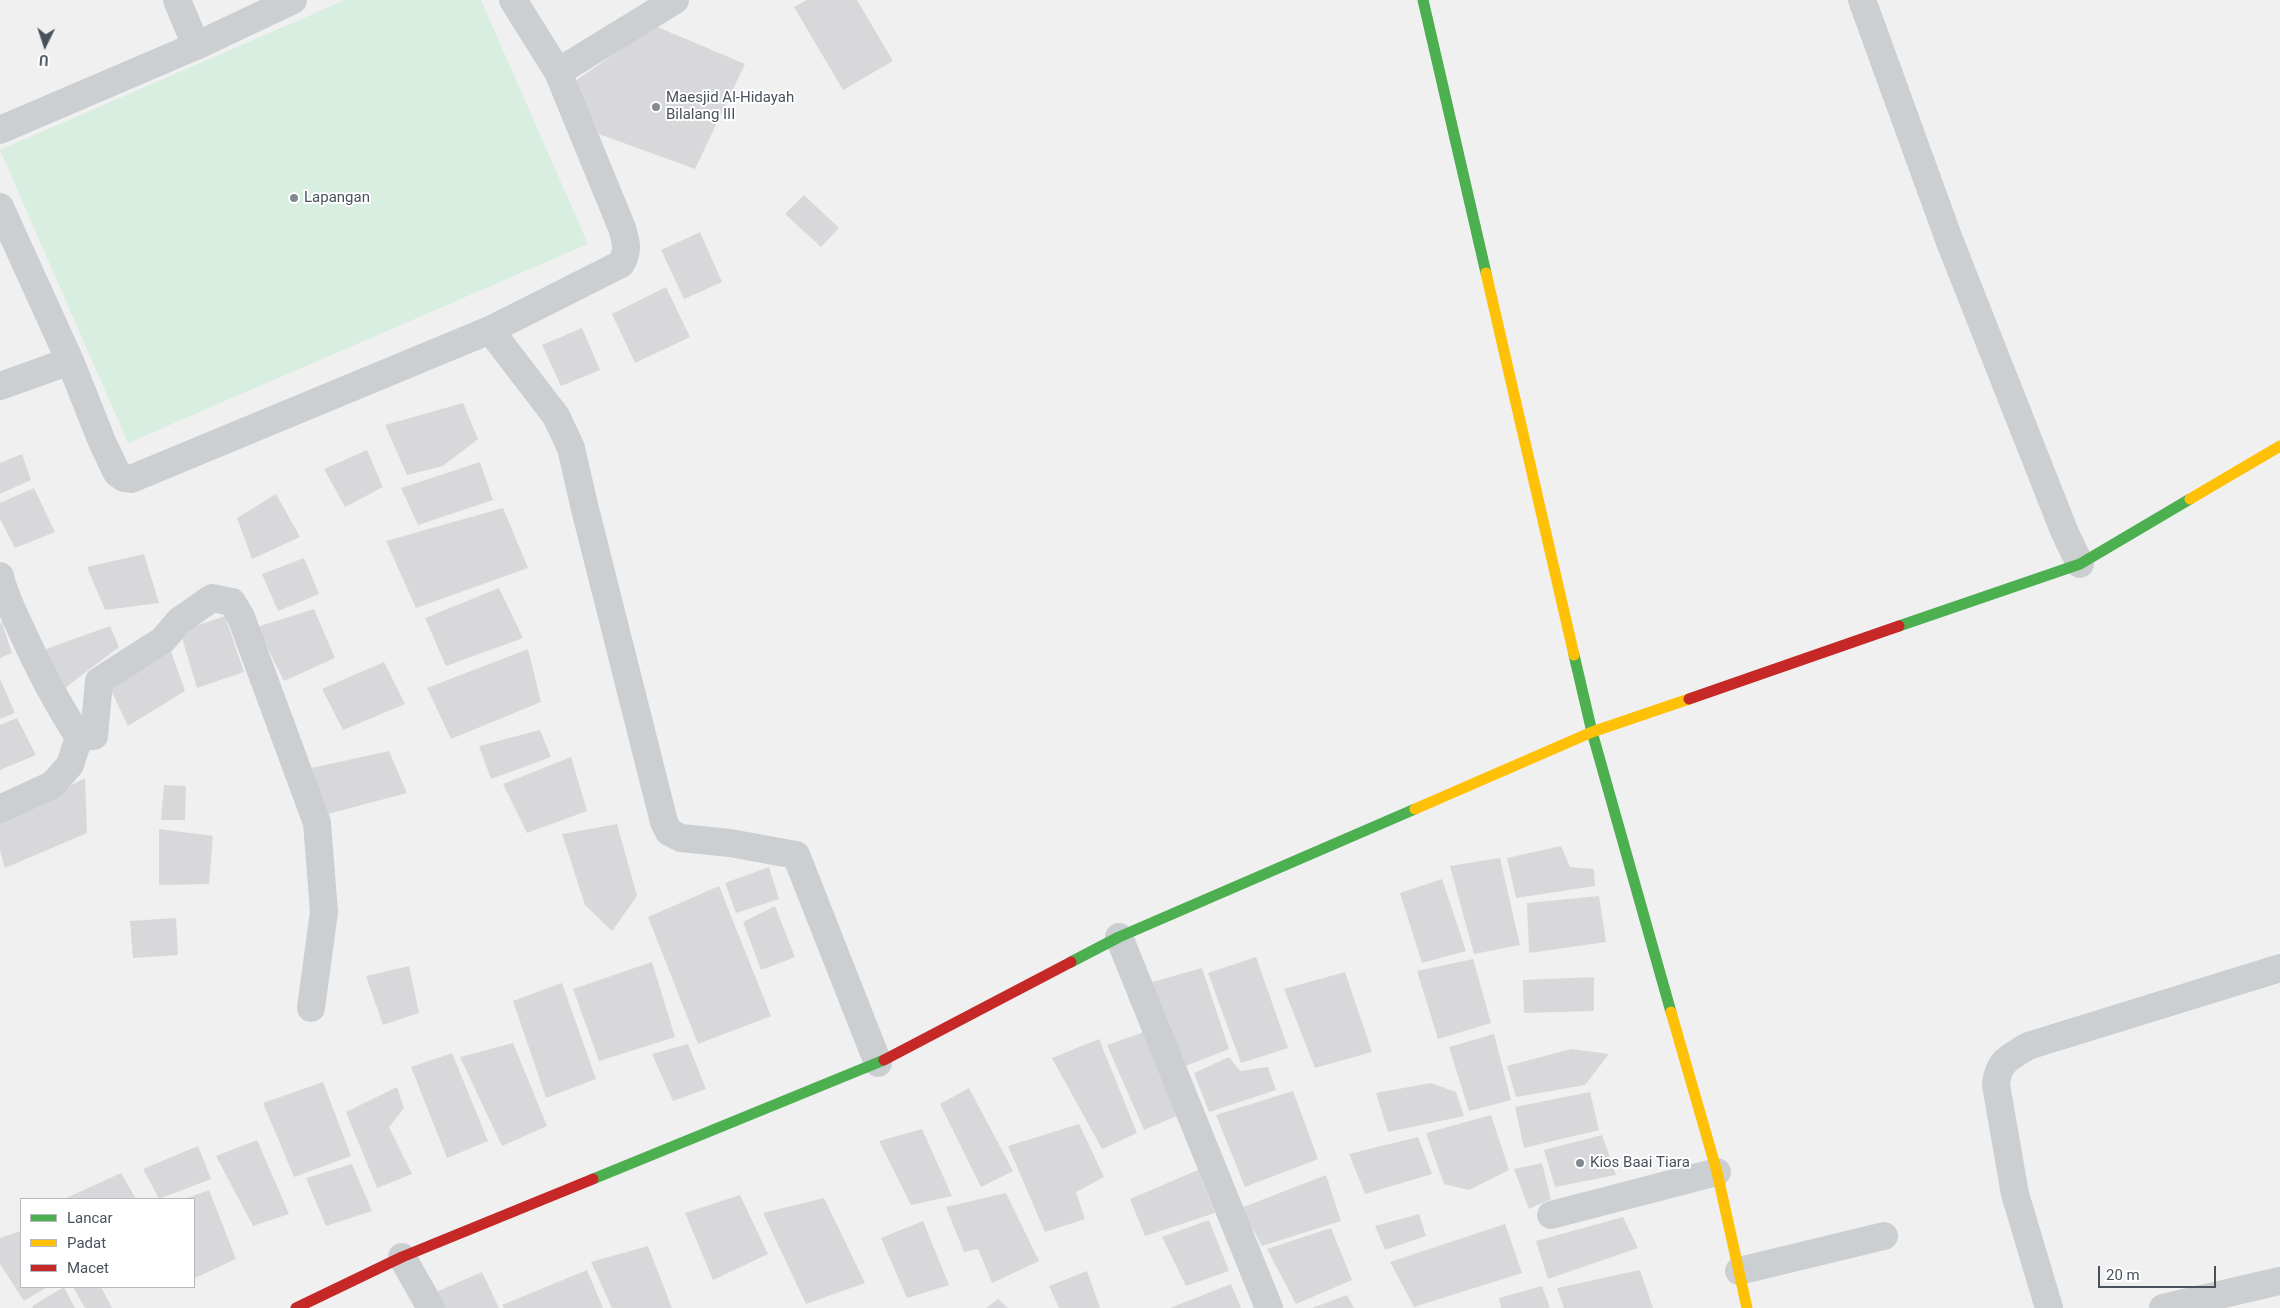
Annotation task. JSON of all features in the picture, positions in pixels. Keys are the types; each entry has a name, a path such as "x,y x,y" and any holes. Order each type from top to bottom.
{"street":[{"path":"177,0 196,46"},
{"path":"0,130 196,46 294,0"},
{"path":"0,208 70,361 103,444 117,473 124,478 131,479 490,330 621,264 627,253 622,228 558,72 513,0"},
{"path":"558,72 675,0"},
{"path":"1423,0 1592,732 1717,1172 1747,1308"},
{"path":"1862,0 1953,251 2065,533 2080,564"},
{"path":"490,330 556,416 571,448 664,822 669,832 681,838 730,842 796,855 878,1063"},
{"path":"0,386 70,361"},
{"path":"296,1308 402,1257 878,1063 1119,937 1592,732 2080,564 2280,446"},
{"path":"0,576 3,590 36,663 79,737 70,765 52,785 0,809"},
{"path":"79,737 94,736 99,681 163,640 179,621 212,598 232,602 244,624 317,823 324,912 311,1008"},
{"path":"1119,937 1269,1308"},
{"path":"2049,1308 2015,1194 1996,1085 1997,1072 2002,1064 2028,1046 2280,968"},
{"path":"1551,1215 1717,1172"},
{"path":"1739,1271 1884,1236"},
{"path":"402,1257 431,1308"},
{"path":"2163,1308 2280,1281"}],"green space":[{"name":"Lapangan","path":"345,0 481,0 588,244 128,443 0,150"}],"building":[{"path":"807,0 857,0 893,61 843,90 794,7"},
{"name":"Maesjid Al-Hidayah Bilalang III","path":"655,26 745,64 695,169 599,134 575,81"},
{"path":"804,195 839,228 821,247 785,214"},
{"path":"700,232 722,282 684,299 661,250"},
{"path":"666,287 690,337 635,363 612,314"},
{"path":"582,328 600,370 561,386 542,345"},
{"path":"463,403 478,439 443,466 407,475 385,425"},
{"path":"367,450 383,487 345,507 324,469"},
{"path":"22,454 31,480 0,494 0,463"},
{"path":"480,462 493,500 418,525 401,488"},
{"path":"34,488 55,532 15,548 0,519 0,503"},
{"path":"276,494 300,537 252,559 237,518"},
{"path":"503,508 528,568 416,608 386,541"},
{"path":"144,554 159,603 105,610 87,567"},
{"path":"304,558 319,594 278,611 262,574"},
{"path":"499,588 523,638 446,666 425,618"},
{"path":"314,609 335,658 284,681 257,627"},
{"path":"225,616 244,672 197,688 180,631"},
{"path":"0,623 2,623 12,653 0,658"},
{"path":"110,626 119,647 61,691 38,652"},
{"path":"168,643 185,691 128,726 108,684"},
{"path":"528,649 541,702 451,739 427,688"},
{"path":"384,662 405,704 343,730 322,689"},
{"path":"0,679 15,713 0,719"},
{"path":"17,718 36,755 0,770 0,725"},
{"path":"540,730 551,757 491,779 479,746"},
{"path":"389,751 407,793 324,815 307,769"},
{"path":"571,757 587,811 527,833 503,784"},
{"path":"85,778 87,833 5,868 0,851 0,821"},
{"path":"164,785 186,786 185,820 161,820"},
{"path":"617,824 637,896 612,931 585,905 562,834"},
{"path":"159,829 213,836 209,884 159,885"},
{"path":"1561,846 1570,867 1594,869 1595,886 1516,898 1507,858"},
{"path":"1500,858 1520,945 1474,954 1450,866"},
{"path":"769,867 779,899 736,913 725,883"},
{"path":"1442,879 1466,951 1422,963 1400,893"},
{"path":"719,886 771,1016 698,1044 648,917"},
{"path":"1599,896 1606,942 1529,953 1527,903"},
{"path":"775,906 795,957 761,970 743,922"},
{"path":"176,918 178,955 133,958 130,921"},
{"path":"1256,957 1288,1048 1241,1063 1208,973"},
{"path":"1473,959 1491,1023 1438,1039 1417,971"},
{"path":"652,962 675,1037 599,1061 573,989"},
{"path":"409,966 419,1013 383,1025 366,976"},
{"path":"1202,968 1229,1049 1183,1067 1149,983"},
{"path":"1345,972 1372,1052 1315,1068 1284,989"},
{"path":"1594,977 1594,1011 1524,1013 1523,980"},
{"path":"562,983 596,1079 546,1098 513,1001"},
{"path":"1147,1031 1179,1115 1144,1130 1107,1045"},
{"path":"1494,1034 1511,1100 1469,1111 1449,1047"},
{"path":"1099,1039 1137,1133 1102,1149 1052,1058"},
{"path":"513,1043 547,1126 502,1146 460,1057"},
{"path":"688,1044 706,1089 673,1101 652,1054"},
{"path":"1571,1049 1609,1054 1585,1085 1516,1097 1507,1066"},
{"path":"452,1053 488,1141 447,1158 411,1067"},
{"path":"1229,1057 1240,1071 1268,1067 1276,1090 1209,1112 1194,1073"},
{"path":"323,1082 351,1156 294,1177 263,1103"},
{"path":"1431,1083 1456,1092 1464,1116 1388,1132 1376,1093"},
{"path":"397,1087 404,1108 389,1127 412,1174 377,1188 346,1112"},
{"path":"969,1088 1013,1171 981,1187 940,1104"},
{"path":"1293,1091 1318,1159 1245,1187 1216,1115"},
{"path":"1590,1092 1599,1130 1524,1148 1515,1107"},
{"path":"1491,1115 1509,1170 1469,1190 1444,1184 1426,1133"},
{"path":"1079,1124 1104,1177 1076,1192 1085,1219 1045,1232 1008,1146"},
{"path":"922,1129 952,1196 911,1205 879,1141"},
{"name":"Kios Baai Tiara","path":"1602,1135 1616,1175 1555,1187 1544,1150"},
{"path":"1418,1137 1432,1174 1365,1194 1349,1154"},
{"path":"257,1140 289,1214 253,1226 216,1156"},
{"path":"198,1146 211,1179 158,1198 143,1169"},
{"path":"1542,1163 1551,1199 1529,1209 1514,1169"},
{"path":"352,1164 372,1211 326,1226 306,1178"},
{"path":"1198,1170 1215,1213 1145,1236 1130,1199"},
{"path":"121,1173 135,1198 66,1198"},
{"path":"1326,1175 1341,1221 1262,1246 1241,1208"},
{"path":"209,1190 236,1259 195,1278 195,1198 187,1198"},
{"path":"1006,1193 1039,1261 992,1283 978,1249 964,1252 946,1207"},
{"path":"740,1195 768,1254 713,1280 685,1213"},
{"path":"824,1198 865,1283 806,1304 763,1213"},
{"path":"1419,1214 1426,1236 1385,1250 1375,1226"},
{"path":"1623,1217 1638,1248 1548,1279 1536,1241"},
{"path":"1209,1220 1229,1271 1186,1286 1162,1237"},
{"path":"923,1221 949,1285 907,1298 881,1238"},
{"path":"1505,1224 1522,1273 1414,1307 1390,1262"},
{"path":"1331,1228 1352,1280 1296,1304 1267,1249"},
{"path":"20,1231 20,1288 45,1288 24,1301 0,1264 0,1238"},
{"path":"648,1246 672,1308 612,1308 591,1262"},
{"path":"587,1270 603,1308 504,1308 502,1305"},
{"path":"1640,1270 1653,1308 1564,1308 1557,1288"},
{"path":"1087,1271 1100,1308 1059,1308 1049,1286"},
{"path":"482,1272 499,1308 444,1308 436,1292"},
{"path":"1231,1284 1241,1308 1170,1308"},
{"path":"1542,1286 1550,1308 1501,1308 1499,1298"},
{"path":"65,1288 75,1308 33,1308 32,1306"},
{"path":"74,1288 102,1288 112,1308 85,1308"},
{"path":"1347,1295 1354,1308 1312,1308"},
{"path":"998,1299 1008,1308 986,1308"}],"traffic: fast":[{"path":"1423,0 1486,273"},
{"path":"1899,626 2080,564 2190,499"},
{"path":"1574,655 1592,732 1671,1012"},
{"path":"1071,962 1119,937 1415,809"},
{"path":"593,1179 884,1060"}],"traffic: slow":[{"path":"1486,273 1574,655"},
{"path":"2190,499 2280,446"},
{"path":"1415,809 1592,732 1689,699"},
{"path":"1671,1012 1717,1172 1747,1308"}],"traffic: jam":[{"path":"1689,699 1899,626"},
{"path":"884,1060 1071,962"},
{"path":"296,1308 402,1257 593,1179"}],"place":[{"name":"Maesjid Al-Hidayah Bilalang III","path":"656,107"},
{"name":"Lapangan","path":"294,198"},
{"name":"Kios Baai Tiara","path":"1580,1163"}]}
